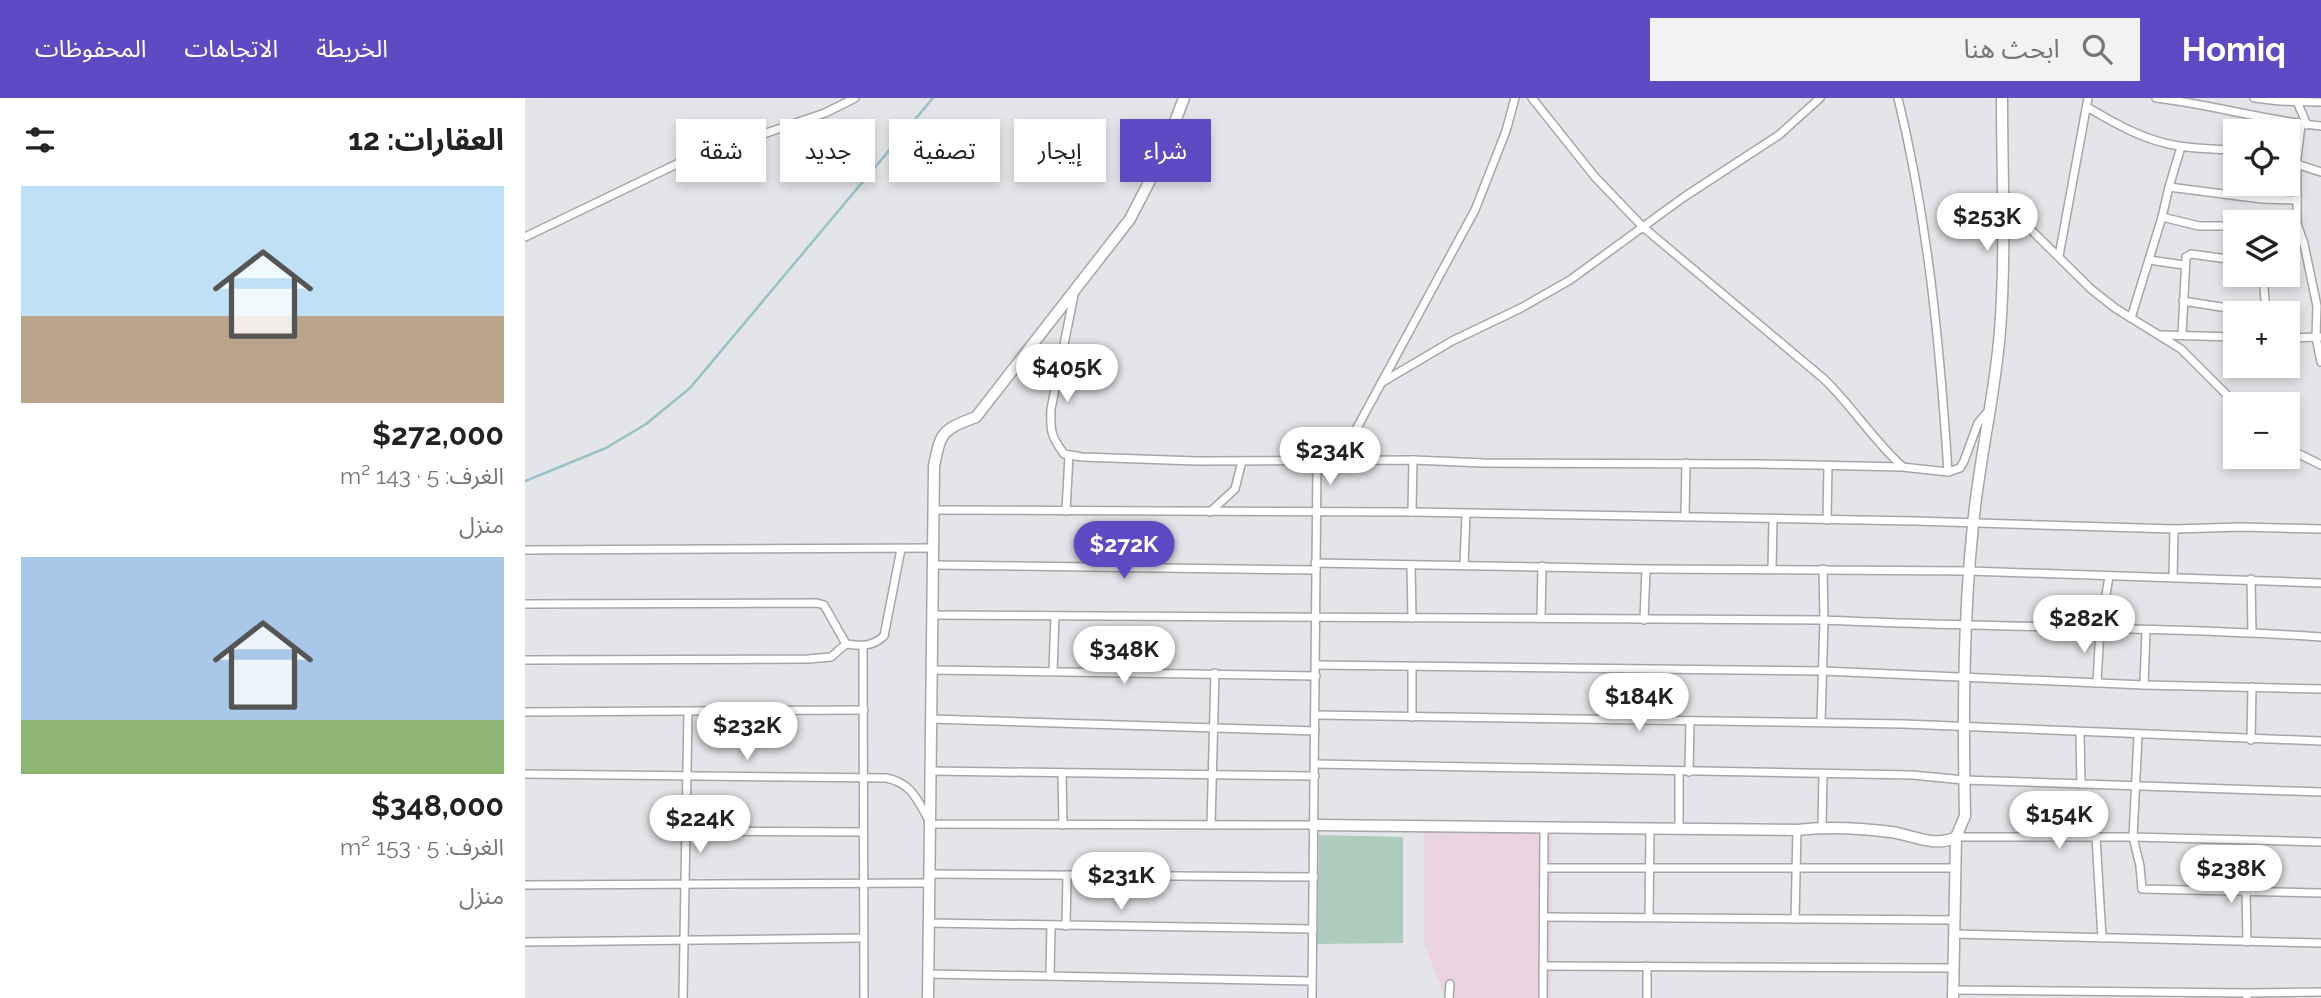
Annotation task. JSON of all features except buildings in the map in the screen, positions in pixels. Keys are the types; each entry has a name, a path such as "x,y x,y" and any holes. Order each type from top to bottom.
{"street":[{"path":"525,237 681,162 825,113 855,98"},
{"path":"928,998 933,510 934,466 939,440 949,427 976,416 1130,219 1145,194 1184,98"},
{"path":"1339,461 1475,210 1506,131 1515,98"},
{"path":"1532,98 1595,177 1643,227 1825,379 1844,398 1871,436 1902,467"},
{"path":"1381,383 1452,341 1521,308 1570,280 1779,135 1820,98"},
{"path":"1898,98 1915,166 1932,287 1948,472"},
{"path":"2002,98 2000,327 1973,524 1963,727 1965,816 1956,837 1954,994 2246,996 2321,992"},
{"path":"2059,256 2088,98"},
{"path":"2155,98 2205,104 2304,125 2321,126"},
{"path":"2254,98 2321,102"},
{"path":"2296,100 2304,125 2300,147"},
{"path":"2087,107 2143,136 2181,147 2223,149"},
{"path":"2131,318 2181,147"},
{"path":"2300,164 2321,172"},
{"path":"2169,187 2267,200 2297,200"},
{"path":"2002,194 2019,218 2091,289 2131,318 2161,335 2225,392"},
{"path":"2297,196 2297,210"},
{"path":"2162,217 2199,226 2223,226"},
{"path":"2300,236 2317,306 2321,362"},
{"path":"2182,335 2186,257 2191,254 2223,258"},
{"path":"2149,260 2184,265"},
{"path":"1076,288 1051,410 1050,429 1053,439 1064,454 1069,455 1242,461 1413,460 1902,467 1948,472 1960,468 1978,423 1989,409"},
{"path":"2183,301 2223,307"},
{"path":"2161,335 2223,337"},
{"path":"2300,336 2318,337"},
{"path":"2300,454 2321,465"},
{"path":"1066,511 1069,455"},
{"path":"1412,512 1413,460"},
{"path":"1209,512 1235,489 1242,461"},
{"path":"1312,998 1317,461"},
{"path":"1685,463 1685,517"},
{"path":"1827,520 1828,466"},
{"path":"933,510 1412,512 2174,529 2321,529"},
{"path":"1464,565 1466,514"},
{"path":"1772,569 1773,520"},
{"path":"2173,578 2174,529"},
{"path":"525,550 933,548"},
{"path":"525,660 831,657 846,644 863,646 876,643 884,636 901,549"},
{"path":"933,565 1464,565 1823,569 1970,571 2109,578 2251,579 2321,583"},
{"path":"1411,565 1412,618"},
{"path":"1541,618 1542,566"},
{"path":"1644,620 1646,569"},
{"path":"1821,722 1823,569"},
{"path":"2097,682 2100,629 2109,578"},
{"path":"2251,579 2252,632"},
{"path":"525,604 817,603 824,605 846,644"},
{"path":"932,615 1824,620 2252,632 2321,637"},
{"path":"1052,671 1055,616"},
{"path":"2144,685 2147,630"},
{"path":"863,646 864,998"},
{"path":"1316,666 1823,671 2144,685 2321,689"},
{"path":"1412,667 1412,717"},
{"path":"932,670 1316,676"},
{"path":"1211,825 1215,673"},
{"path":"2251,740 2252,687"},
{"path":"525,712 864,710"},
{"path":"683,998 688,711"},
{"path":"1315,715 1821,722 2321,741"},
{"path":"931,719 1315,731"},
{"path":"1689,772 1691,720"},
{"path":"2080,733 2081,784"},
{"path":"2138,736 2133,836 2142,888 2321,893"},
{"path":"1314,764 1912,775 1964,780 2321,792"},
{"path":"931,771 1314,776"},
{"path":"1679,772 1679,830"},
{"path":"1062,773 1063,825"},
{"path":"525,774 863,777 901,780 913,793 931,824"},
{"path":"1822,827 1823,774"},
{"path":"931,824 1315,825 1797,831 1822,827 1894,832 1940,842 1956,837 2133,836 2321,842"},
{"path":"1543,998 1544,828"},
{"path":"1649,917 1650,829"},
{"path":"686,831 863,832"},
{"path":"1795,919 1797,831"},
{"path":"2096,837 2102,938"},
{"path":"1545,868 1955,868"},
{"path":"525,885 863,884 1067,875 1314,877"},
{"path":"1066,926 1067,875"},
{"path":"2246,891 2247,942"},
{"path":"1544,917 1955,920"},
{"path":"929,923 1313,929"},
{"path":"1050,976 1051,925"},
{"path":"1954,934 2321,943"},
{"path":"525,942 863,938"},
{"path":"1544,966 1954,968"},
{"path":"1647,966 1647,998"},
{"path":"929,974 1312,981"},
{"path":"1450,984 1450,998"}],"shaded area":[{"path":"1424,832 1552,833 1551,998 1445,998 1424,943"}],"green space":[{"path":"1319,835 1403,837 1403,943 1317,944"}],"waterway":[{"path":"525,481 606,448 646,424 690,388 933,98"}]}
